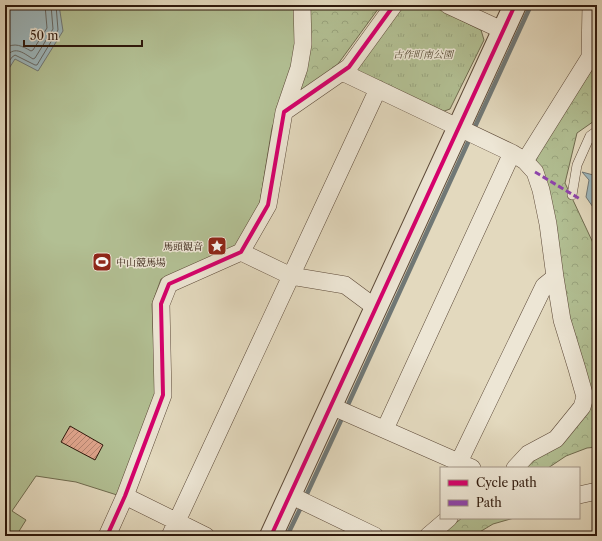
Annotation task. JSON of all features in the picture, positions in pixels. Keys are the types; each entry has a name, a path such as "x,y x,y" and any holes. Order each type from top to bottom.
{"street":[{"path":"107,536 125,496 163,395 161,304 169,284 241,252 268,206 284,112 299,68 302,44 302,5"},
{"path":"284,112 349,67 394,5"},
{"path":"448,5 504,31"},
{"path":"271,536 516,5"},
{"path":"385,429 519,157 590,57 591,5"},
{"path":"342,72 519,157 535,172 541,190 548,224 562,320 584,397 582,407 556,439 528,454 516,467"},
{"path":"174,529 378,89"},
{"path":"241,252 291,276 344,286 376,308"},
{"path":"331,406 466,465 544,286 555,277"},
{"path":"580,495 597,491"},
{"path":"290,495 375,536"},
{"path":"125,496 174,529 206,536"},
{"path":"428,536 448,519"}],"lane":[{"path":"572,195 577,165 590,136 597,132"}],"green space":[{"name":"中山競馬場","path":"5,5 296,5 298,45 281,105 272,128 259,208 238,246 161,279 152,304 156,395 117,495 76,482 36,476 12,511 26,520 16,536 5,536"},
{"path":"309,5 381,5 338,64 296,98"},
{"name":"古作町南公園","path":"400,5 430,5 481,30 484,40 450,109 439,113 352,72"},
{"path":"597,62 597,119 577,133 565,183 594,245 597,247 597,447 587,448 566,456 550,467 527,467 586,412 568,319 556,225 535,157"},
{"path":"461,519 510,519 493,524 473,536 439,536"}],"water":[{"path":"5,5 59,5 63,31 38,71 15,59 8,70 5,66"},
{"path":"582,172 597,176 597,213 586,197 589,180"}],"building":[{"path":"70,426 103,445 95,460 61,442"}],"waterway":[{"path":"473,131 531,5"},
{"path":"346,409 470,138"},
{"path":"305,498 343,416"},
{"path":"287,536 302,505"}],"marked path":[{"path":"535,172 580,199"}],"cycle path":[{"path":"107,536 125,496 163,395 161,304 169,284 241,252 268,205 284,112 349,67 394,5"},
{"path":"271,536 515,5"}],"place":[{"name":"馬頭観音","path":"217,246"},
{"name":"中山競馬場","path":"102,262"}]}
